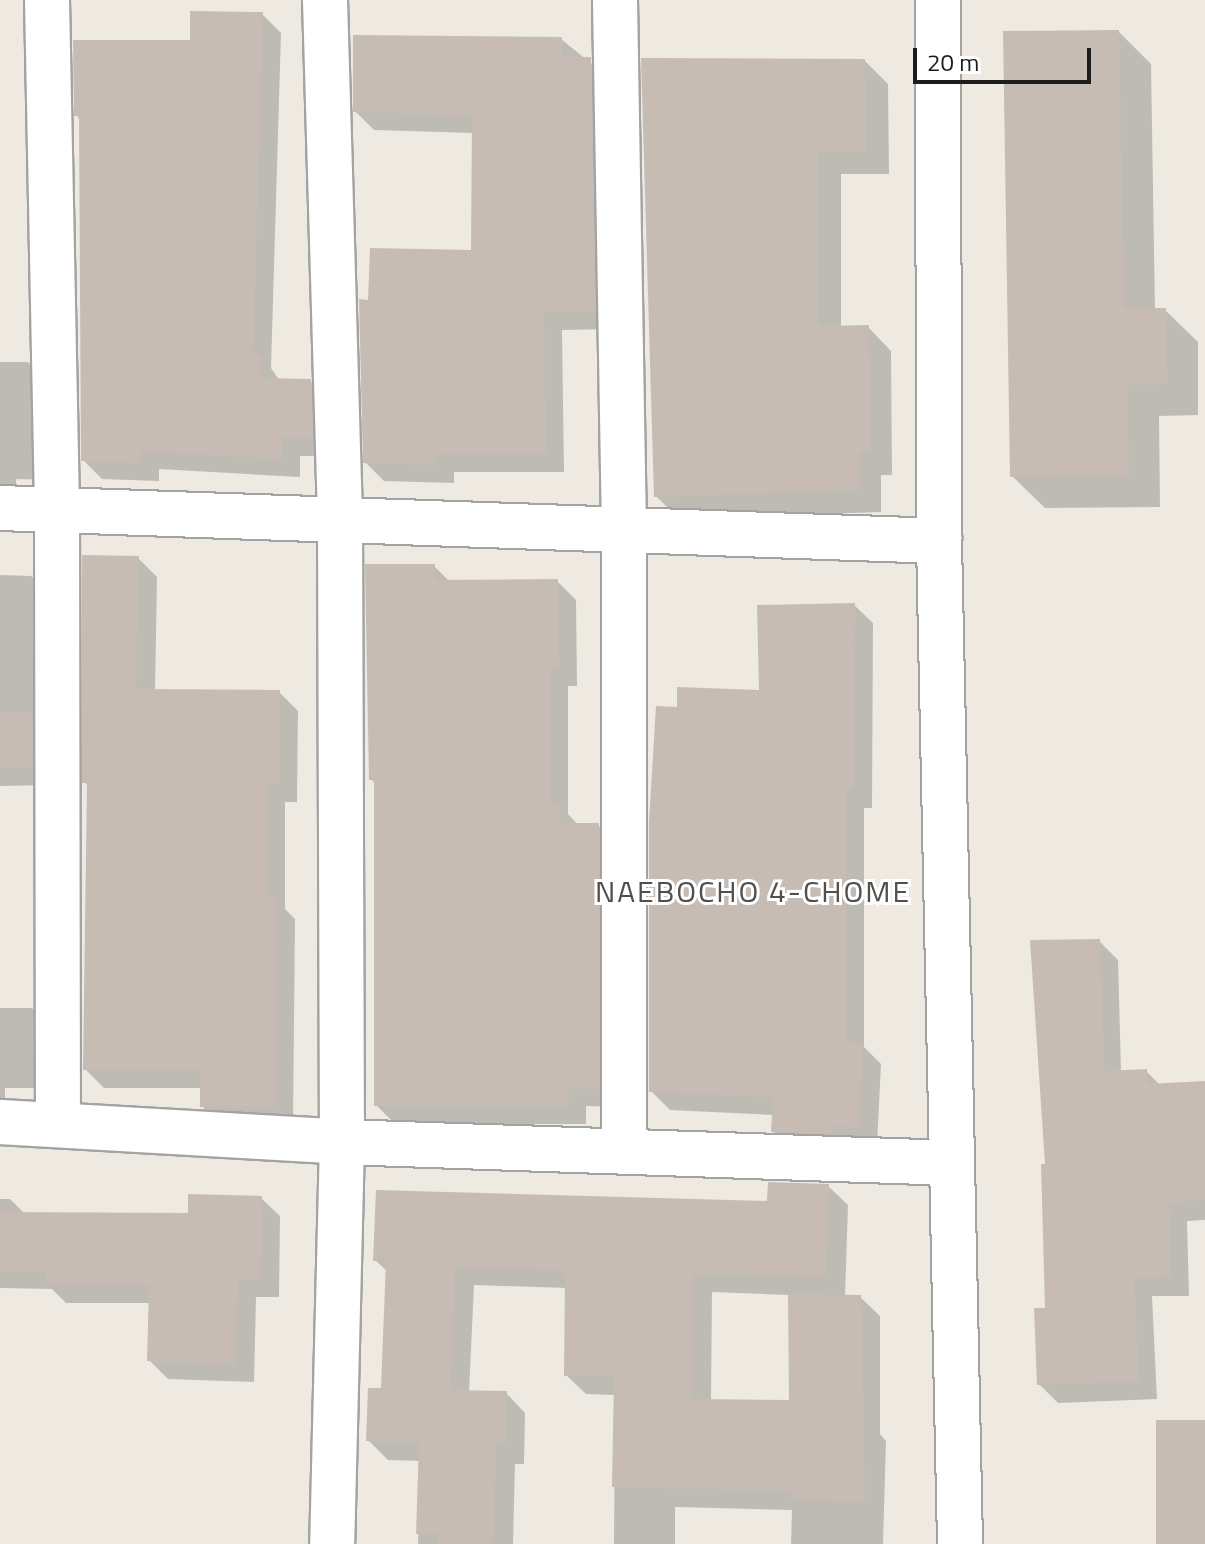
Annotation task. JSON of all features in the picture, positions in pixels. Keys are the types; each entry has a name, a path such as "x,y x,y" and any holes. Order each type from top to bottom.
{"street":[{"path":"47,0 57,508 58,1124"},
{"path":"325,0 340,517 342,1142 332,1544"},
{"path":"615,0 624,532 624,1151"},
{"path":"938,0 939,541 960,1544"},
{"path":"0,508 340,517 624,532 939,541"},
{"path":"0,1122 342,1142 952,1163"}],"building":[{"path":"190,11 263,12 253,355 261,356 261,378 311,379 313,438 282,438 282,459 141,451 141,463 81,461 79,116 74,116 73,40 190,40"},
{"path":"1119,30 1124,308 1166,308 1167,384 1127,385 1129,475 1010,477 1003,31"},
{"path":"353,35 562,37 562,57 591,57 595,311 544,312 546,454 436,454 436,465 363,463 359,299 368,300 370,248 471,250 472,116 353,112"},
{"path":"641,58 865,59 866,152 818,152 818,326 869,325 870,452 859,452 859,490 654,497"},
{"path":"82,555 139,556 136,689 280,690 279,784 268,784 267,898 277,898 275,1106 200,1107 200,1070 83,1070 87,783 82,783"},
{"path":"365,564 435,564 435,580 558,579 559,668 550,668 550,805 561,805 561,823 599,823 599,1089 569,1088 568,1106 374,1106 374,780 369,780"},
{"path":"855,603 854,790 846,790 846,1042 863,1043 859,1127 831,1126 831,1134 771,1132 773,1097 649,1092 649,822 656,706 677,707 677,687 759,690 757,605"},
{"path":"0,713 32,713 32,768 0,768"},
{"path":"1100,939 1104,1071 1147,1069 1148,1084 1205,1081 1205,1200 1169,1203 1171,1277 1134,1278 1139,1381 1037,1385 1034,1308 1045,1308 1041,1164 1045,1164 1030,940"},
{"path":"768,1182 829,1184 826,1277 693,1274 692,1399 789,1400 788,1294 861,1295 865,1502 791,1500 791,1491 612,1487 614,1376 564,1376 565,1270 455,1267 450,1390 507,1391 505,1445 496,1445 493,1544 438,1544 438,1534 416,1534 419,1443 366,1441 368,1388 381,1388 386,1261 373,1261 376,1190 767,1201"},
{"path":"188,1194 262,1196 261,1279 238,1279 235,1364 147,1361 149,1285 46,1285 46,1271 0,1271 0,1212 188,1213"},
{"path":"1156,1420 1205,1420 1205,1544 1156,1544"}],"district":[{"name":"NAEBOCHO 4-CHOME","path":"753,891"}]}
